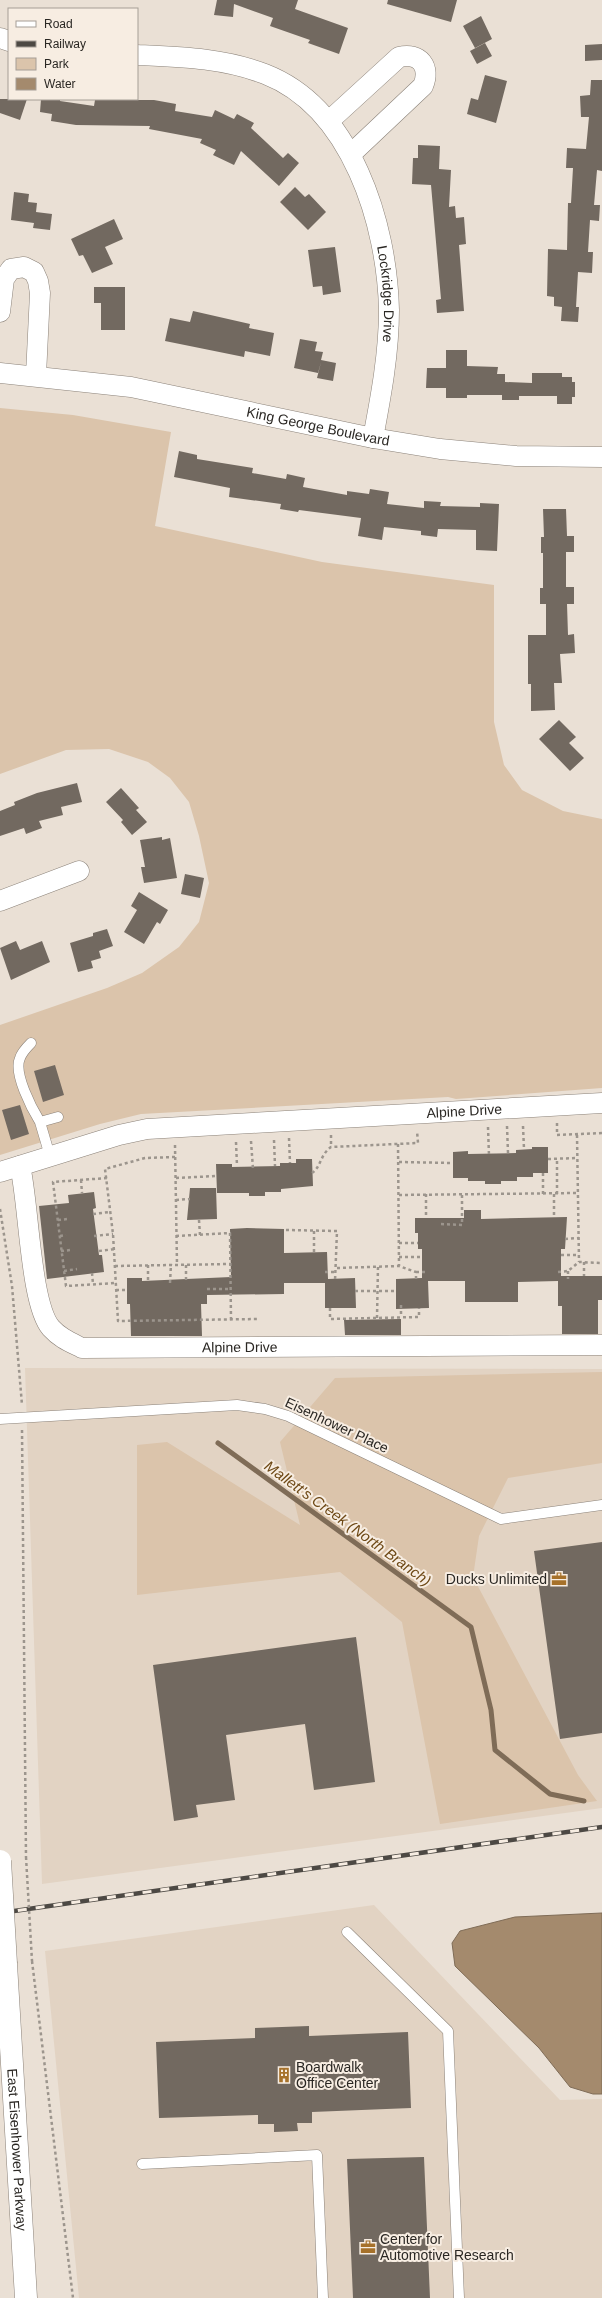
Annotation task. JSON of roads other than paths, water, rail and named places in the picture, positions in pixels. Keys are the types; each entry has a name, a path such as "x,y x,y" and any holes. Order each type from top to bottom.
{"main road":[{"name":"East Eisenhower Parkway","path":"0,1858 26,2298"}],"street":[{"name":"Lockridge Drive","path":"138,55 189,57 222,61 266,74 295,90 329,121 351,154 363,182 380,235 389,309 385,370 373,438"},
{"path":"329,121 399,57 408,55 417,58 424,66 427,76 423,86 351,154"},
{"path":"0,312 4,279 12,270 24,267 34,272 38,281 40,293 36,375"},
{"name":"King George Boulevard","path":"0,373 36,375 131,386 373,438 440,449 516,456 602,457"},
{"path":"0,901 79,871"},
{"name":"Alpine Drive","path":"0,1172 119,1135 147,1129 602,1104"},
{"name":"Alpine Drive","path":"20,1166 25,1188 40,1307 54,1330 62,1338 82,1348 602,1345"}],"lane":[{"path":"31,1043 19,1058 18,1071 32,1109 40,1122 50,1156"},
{"path":"40,1122 58,1117"},
{"name":"Eisenhower Place","path":"0,1419 237,1405 252,1407 288,1416 501,1519 602,1505"},
{"path":"348,1932 448,2031 459,2298"},
{"path":"142,2164 317,2155 323,2298"}],"water":[{"path":"602,1913 602,2094 593,2094 570,2087 539,2048 455,1966 452,1943 460,1931 515,1917"}],"waterway":[{"name":"Mallett's Creek (North Branch)","path":"218,1443 471,1627 491,1710 495,1750 550,1794 584,1801"}],"railway":[{"path":"0,1913 602,1827"}],"place":[{"name":"Ducks Unlimited","path":"559,1579"},
{"name":"Boardwalk Office Center","path":"284,2075"},
{"name":"Center for Automotive Research","path":"368,2247"}]}
